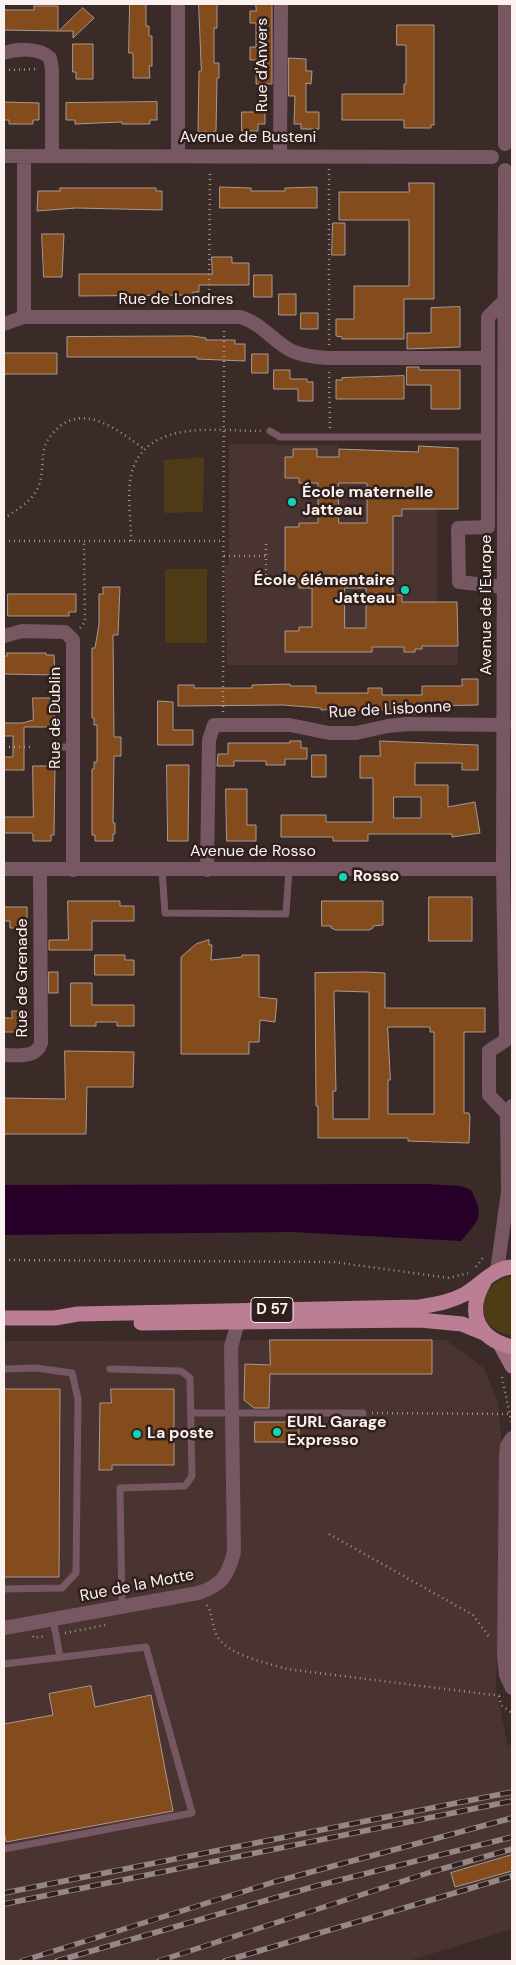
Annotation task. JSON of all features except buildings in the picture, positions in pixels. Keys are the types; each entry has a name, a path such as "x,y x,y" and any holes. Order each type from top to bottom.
{"main road":[{"path":"506,1345 484,1333 477,1321 475,1307 477,1293 484,1281 497,1271 512,1267"},
{"name":"D 57","path":"4,1318 54,1318 78,1314 420,1307 450,1302 484,1281"},
{"name":"D 57","path":"54,1318 78,1323 420,1320 462,1324 484,1333"}],"street":[{"path":"178,4 178,156"},
{"name":"Rue d'Anvers","path":"280,156 281,4"},
{"path":"505,4 508,146 496,148 492,157 496,166 508,168"},
{"path":"4,53 11,50 40,51 50,58 52,69 52,156"},
{"name":"Avenue de Busteni","path":"4,156 328,155 492,157"},
{"path":"24,156 24,317"},
{"name":"Avenue de l'Europe","path":"497,1271 500,1242 510,1198 509,1110 489,1095 489,1051 509,1042 508,869 504,725 508,588 509,348 505,300 508,168"},
{"path":"505,300 488,316 488,527 458,528 459,582 508,588"},
{"name":"Rue de Londres","path":"4,324 24,317 241,317 255,322 290,350 308,356 329,358 488,358"},
{"path":"4,636 22,631 65,632 71,636"},
{"name":"Rue de Dublin","path":"71,636 74,644 73,870"},
{"name":"Rue de Lisbonne","path":"222,725 290,724 329,733 356,733 407,724 504,725"},
{"path":"207,870 208,740 214,725 222,725"},
{"name":"Avenue de Rosso","path":"4,869 508,869"},
{"name":"Rue de Grenade","path":"4,1055 31,1055 39,1049 41,1043 40,870"},
{"name":"Rue de la Motte","path":"4,1628 206,1590 224,1579 234,1552 234,1412 231,1395 231,1347 238,1322"},
{"path":"506,1345 507,1370"},
{"path":"504,1693 506,1675 504,1646 506,1457 507,1446 512,1438"}],"lane":[{"path":"270,430 280,437 488,437"},
{"path":"56,746 74,746"},
{"path":"162,869 165,913 286,914 289,869"},
{"path":"4,1369 36,1368 72,1373 78,1399 76,1573 62,1588 4,1589"},
{"path":"110,1369 181,1371 190,1378 192,1413 192,1476 186,1486 120,1488 122,1607"},
{"path":"192,1413 364,1413"},
{"path":"53,1618 60,1656"},
{"path":"4,1664 146,1647 192,1813 4,1849"}],"path":[{"path":"4,70 52,69"},
{"path":"328,155 330,437"},
{"path":"208,316 210,156"},
{"path":"222,725 225,431 224,316"},
{"path":"4,519 26,504 35,493 41,482 46,443 64,423 79,418 103,423 123,433 144,449"},
{"path":"131,541 132,475 144,449 160,438 177,432 270,430"},
{"path":"4,541 224,541"},
{"path":"71,636 85,622 84,541"},
{"path":"266,544 266,575"},
{"path":"224,556 266,556"},
{"path":"4,746 34,746"},
{"path":"4,1260 334,1262 449,1278 472,1271 485,1255 491,1241 500,1242"},
{"path":"507,1370 512,1425"},
{"path":"364,1413 510,1414"},
{"path":"329,1534 473,1615 492,1642"},
{"path":"208,1605 216,1634 223,1645 257,1660 287,1669 504,1693 501,1705 512,1714"}],"shaded area":[{"path":"229,444 338,445 340,449 364,449 364,457 378,451 416,452 418,448 458,448 458,509 437,509 437,602 457,602 458,665 227,665 225,565 229,565"},
{"path":"204,457 203,512 164,513 164,460"},
{"path":"165,569 207,569 207,643 165,643"},
{"path":"425,1184 461,1186 471,1190 478,1206 478,1218 461,1241 292,1232 4,1235 4,1185"},
{"path":"512,1276 512,1335 500,1332 491,1326 485,1317 483,1307 485,1297 491,1287 500,1280"},
{"path":"446,1340 484,1368 498,1403 502,1445 496,1689 508,1746 512,1744 512,1929 408,1961 4,1961 4,1341"}],"railway":[{"path":"4,1893 512,1792"},
{"path":"4,1904 512,1801"},
{"path":"22,1961 274,1882 512,1818"},
{"path":"57,1961 316,1886 512,1837"},
{"path":"159,1961 431,1872 512,1849"},
{"path":"225,1961 512,1876"}],"place":[{"name":"École maternelle Jatteau","path":"292,502"},
{"name":"École élémentaire Jatteau","path":"405,590"},
{"name":"Rosso","path":"343,877"},
{"name":"EURL Garage Expresso","path":"277,1432"},
{"name":"La poste","path":"137,1434"}]}
